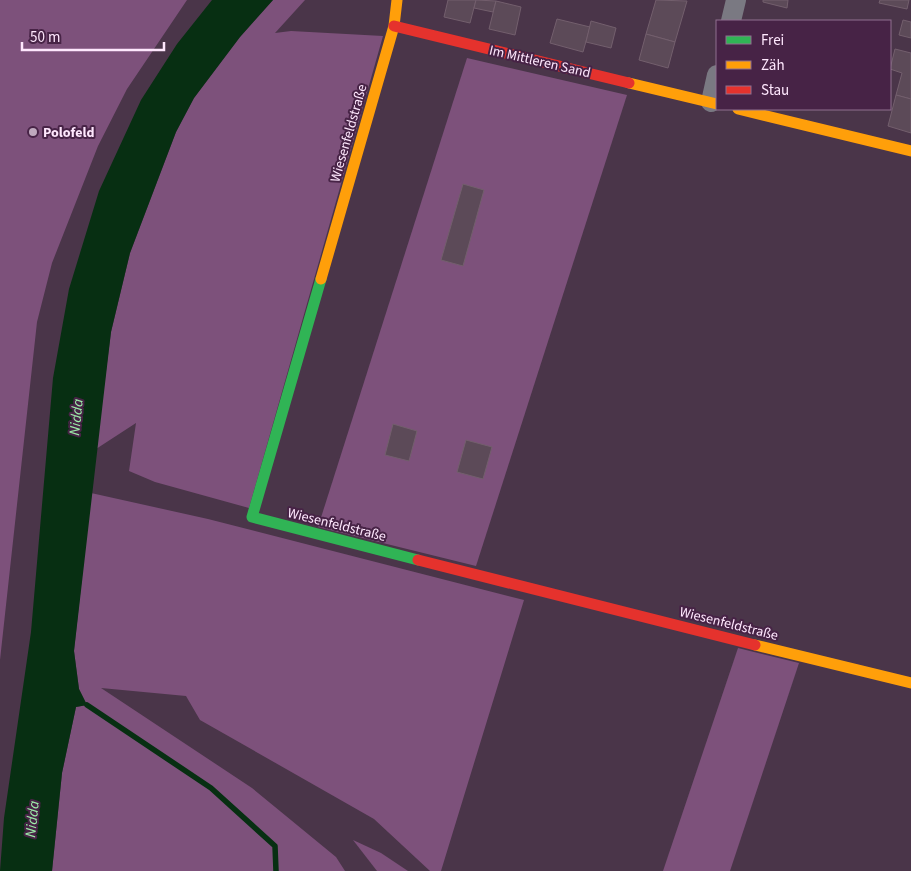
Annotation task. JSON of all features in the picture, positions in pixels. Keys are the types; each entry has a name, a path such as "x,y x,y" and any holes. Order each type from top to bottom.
{"street":[{"path":"394,26 397,0"},
{"path":"731,20 736,0"},
{"name":"Im Mittleren Sand","path":"394,26 714,103 716,84"},
{"name":"Wiesenfeldstraße","path":"394,26 252,517 545,593 911,682"},
{"path":"742,110 911,151"}],"shaded area":[{"path":"0,0 187,0 127,89 98,146 52,263 37,322 0,660"},
{"path":"273,0 305,0 275,33 291,31 383,36 249,508 155,482 129,471 136,423 96,449 111,332 130,253 176,132 194,98 240,37"},
{"path":"467,58 627,95 476,566 318,527"},
{"path":"91,493 208,519 524,600 441,871 430,871 374,819 200,720 186,696 101,688 252,788 336,857 345,871 52,871 62,773 76,707 87,705 79,689 74,651"},
{"path":"738,648 799,663 730,871 663,871"},
{"path":"353,840 381,853 408,871 377,871"}],"water":[{"name":"Nidda","path":"212,0 273,0 240,37 194,98 176,132 130,253 111,332 74,651 79,689 87,705 76,707 62,773 52,871 0,871 4,818 31,632 53,378 69,289 99,191 141,100 177,44"}],"building":[{"path":"448,0 476,0 470,23 444,17"},
{"path":"476,0 496,1 493,12 474,8"},
{"path":"656,0 687,1 675,42 646,34"},
{"path":"763,0 788,0 787,8 763,2"},
{"path":"880,0 909,0 907,9 879,3"},
{"path":"496,1 521,7 515,35 489,29"},
{"path":"557,19 590,27 583,52 550,43"},
{"path":"903,20 911,22 911,38 899,35"},
{"path":"591,21 616,28 611,48 586,42"},
{"path":"646,34 675,42 668,68 639,60"},
{"path":"895,49 911,53 911,99 896,95 902,73 891,69"},
{"path":"896,95 911,99 911,133 888,126"},
{"path":"463,184 484,190 463,266 441,260"},
{"path":"393,424 417,431 409,461 385,455"},
{"path":"466,440 492,447 483,479 457,472"}],"waterway":[{"path":"87,705 211,788 275,846 276,871"}],"traffic: fast":[{"path":"321,279 252,517 418,560"}],"traffic: slow":[{"path":"321,279 394,26 397,0"},
{"path":"629,83 716,104"},
{"path":"742,110 911,151"},
{"path":"755,645 911,683"}],"traffic: jam":[{"path":"394,26 629,83"},
{"path":"418,560 755,645"}],"place":[{"name":"Polofeld","path":"33,132"}]}
